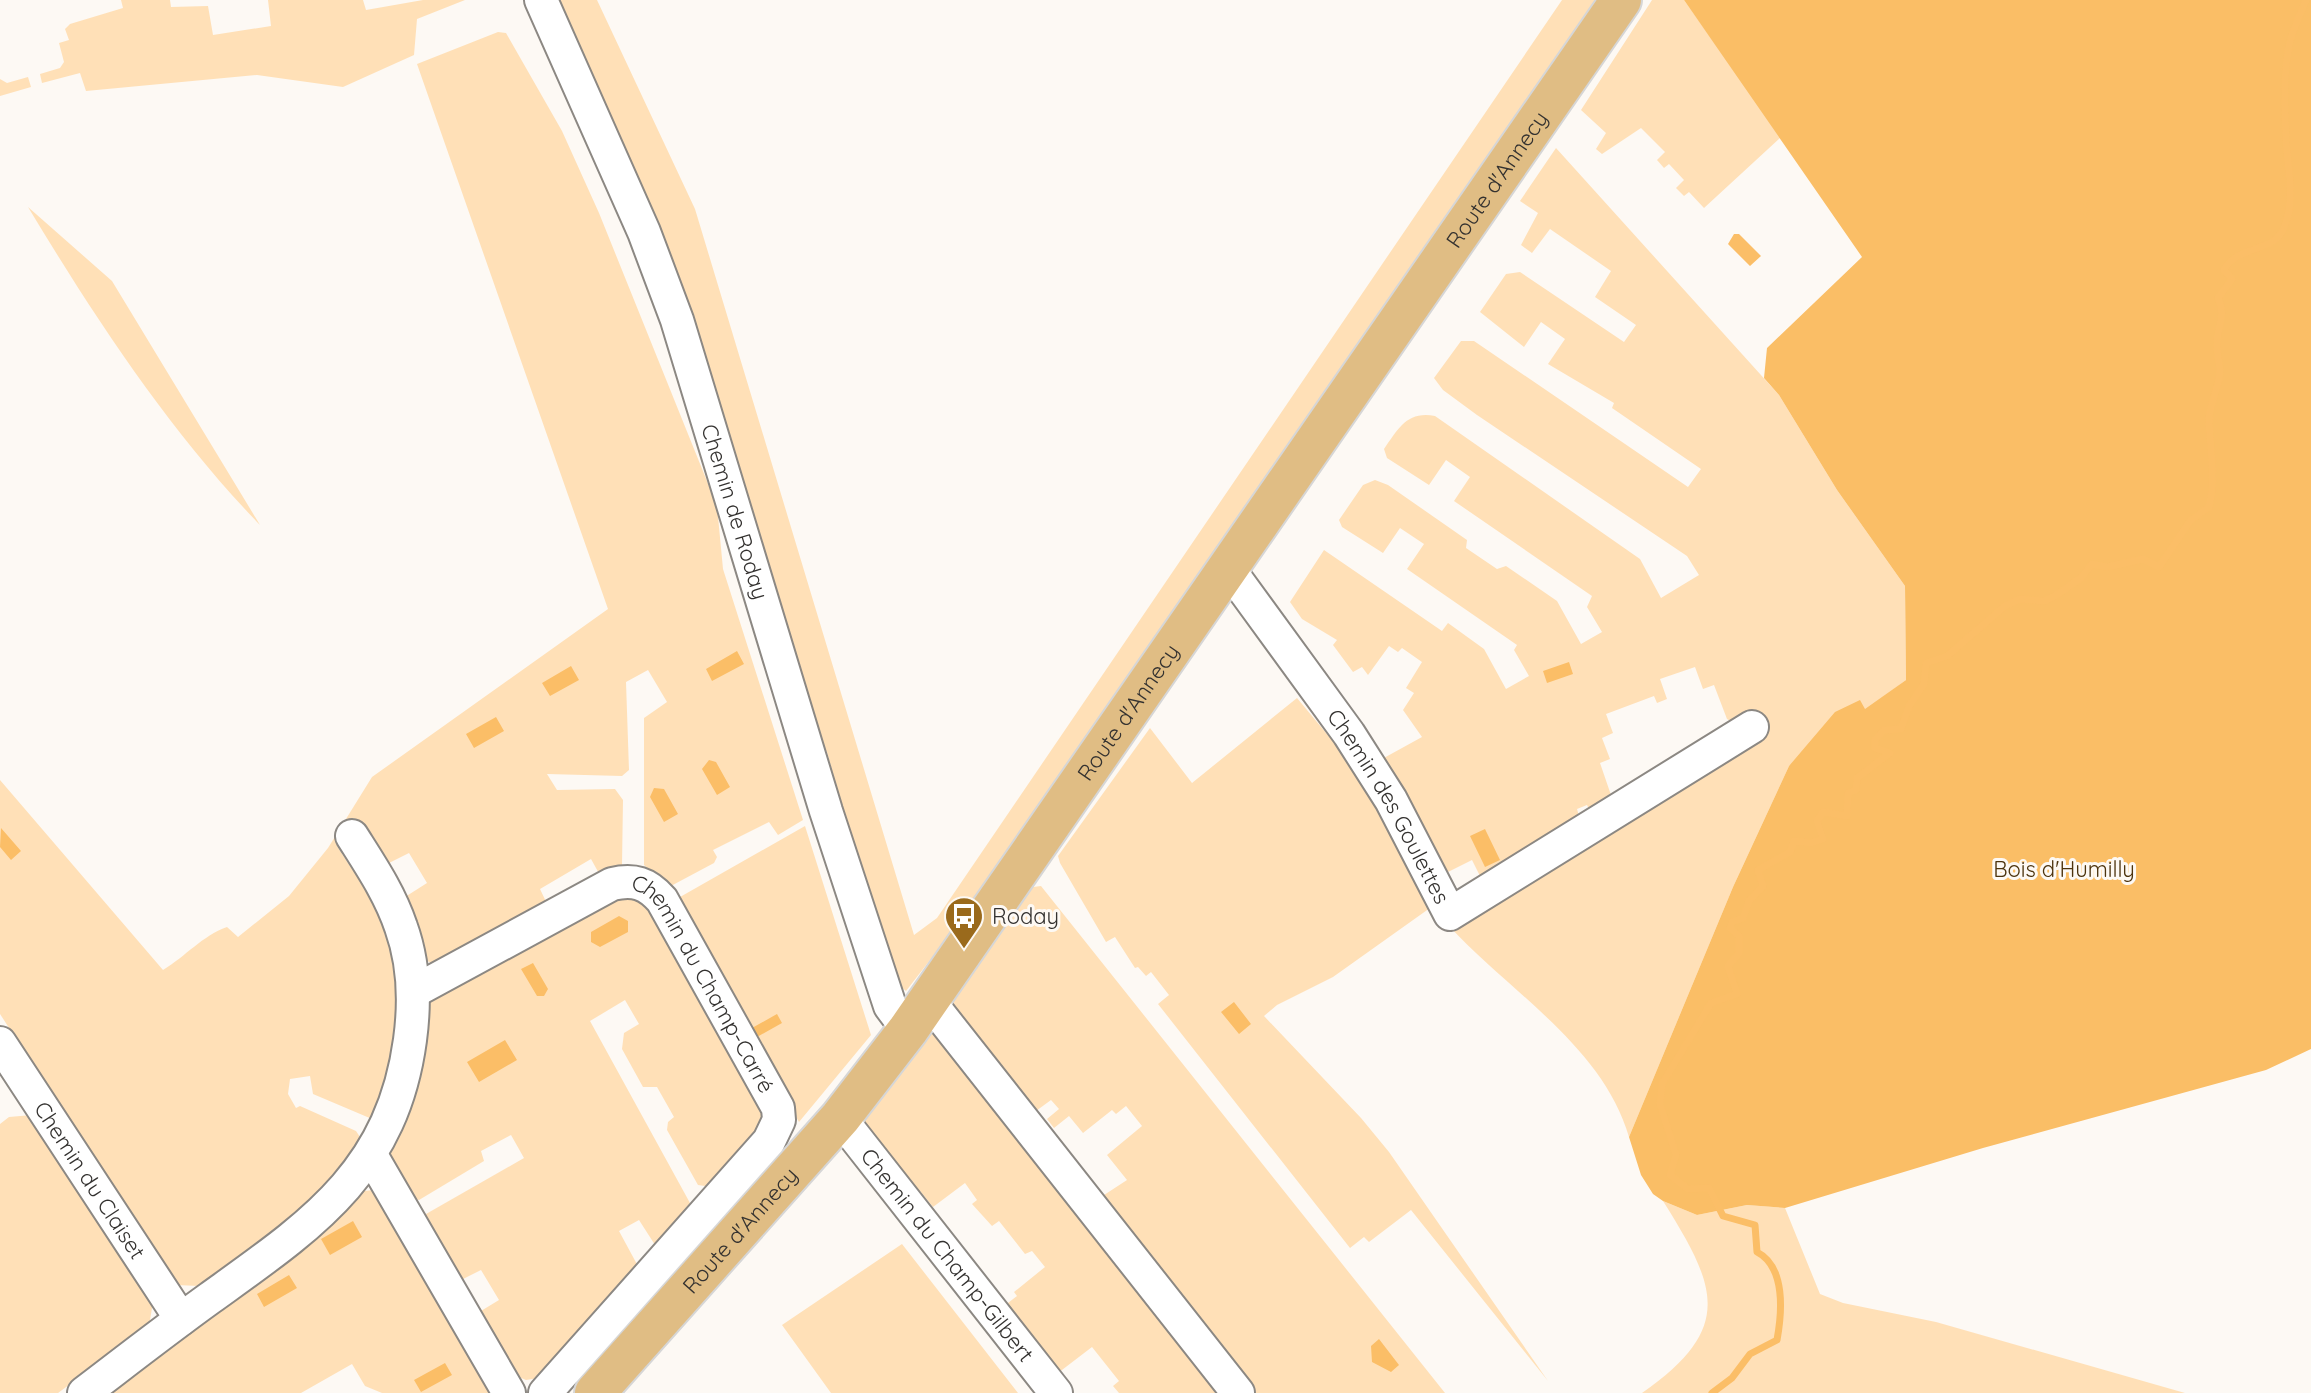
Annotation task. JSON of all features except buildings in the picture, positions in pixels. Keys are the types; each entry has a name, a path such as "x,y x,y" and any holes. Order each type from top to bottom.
{"main road":[{"name":"Route d'Annecy","path":"595,1393 840,1118 919,1016 1621,0"}],"street":[{"name":"Chemin de Roday","path":"541,0 644,232 677,320 826,811 890,1006 919,1016 1238,1393"},
{"name":"Chemin des Goulettes","path":"1228,568 1349,734 1391,800 1450,914 1752,727"},
{"path":"84,1393 297,1235 330,1204 371,1155 397,1101 409,1048 413,992 397,917 387,891 352,836"},
{"name":"Chemin du Champ-Carré","path":"413,992 612,884 630,880 642,883 662,900 778,1108 779,1120 769,1141 545,1393"},
{"name":"Chemin du Claiset","path":"0,1043 181,1319"},
{"name":"Chemin du Champ-Gilbert","path":"840,1118 1056,1393"},
{"path":"371,1155 509,1393"}],"shaded area":[{"path":"121,0 170,0 171,7 208,6 213,35 271,26 268,0 363,0 366,10 423,0 465,0 417,19 414,55 343,87 257,75 86,91 80,73 42,83 40,74 60,68 64,62 59,43 69,40 65,29 70,24 123,8"},
{"path":"549,0 597,0 695,209 914,935 937,918 1562,0 1601,0 978,898 906,991 901,987 870,910 827,752 816,735"},
{"path":"1652,0 1684,0 1781,137 1704,208 1689,192 1684,196 1676,188 1684,180 1669,164 1664,168 1657,160 1665,152 1641,128 1602,154 1596,149 1606,133 1581,110"},
{"path":"498,32 506,33 562,131 599,213 717,506 723,569 803,820 778,835 769,822 713,850 717,857 714,863 669,887 644,865 644,718 667,702 648,670 626,682 629,770 622,776 547,774 557,790 615,789 623,800 622,865 601,877 591,859 540,889 549,908 433,964 422,958 405,897 427,883 409,853 387,864 353,818 337,846 381,920 394,970 396,996 392,1046 372,1119 313,1094 310,1076 290,1079 288,1094 296,1108 300,1106 356,1131 362,1140 316,1196 267,1237 199,1286 176,1285 0,1014 0,780 163,970 227,927 238,937 289,896 328,848 372,777 608,609 417,64"},
{"path":"28,77 31,87 0,96 0,79 7,83"},
{"path":"1556,148 1779,395 1837,490 1905,586 1906,680 1789,766 1733,887 1629,1137 1599,1075 1577,1048 1449,926 1736,724 1727,719 1714,685 1703,689 1695,667 1660,679 1667,699 1657,703 1654,696 1606,714 1613,733 1602,738 1610,759 1600,763 1612,798 1590,811 1587,805 1577,809 1579,816 1545,846 1535,842 1523,848 1520,861 1484,884 1472,860 1444,874 1382,759 1422,737 1403,710 1414,693 1406,688 1422,662 1402,648 1398,652 1389,646 1368,675 1362,667 1353,672 1333,645 1337,640 1302,619 1290,602 1324,550 1442,631 1448,623 1484,649 1506,689 1529,676 1514,650 1517,645 1407,569 1424,544 1400,528 1383,553 1342,527 1339,520 1363,485 1375,480 1388,485 1467,540 1466,548 1497,569 1506,566 1557,601 1581,644 1602,632 1587,607 1592,596 1454,501 1470,477 1446,460 1429,485 1387,458 1384,449 1399,428 1417,416 1425,415 1435,416 1640,559 1661,598 1699,575 1687,556 1477,415 1443,390 1434,378 1461,341 1474,341 1688,487 1701,469 1612,408 1614,403 1548,364 1565,339 1541,322 1524,347 1480,312 1506,274 1520,272 1624,342 1636,325 1595,297 1611,271 1550,229 1532,253 1521,245 1538,213 1520,201"},
{"path":"28,207 112,281 260,525 195,452 135,373"},
{"path":"1734,234 1739,234 1761,256 1750,266 1728,244"},
{"path":"737,651 744,664 712,681 706,669"},
{"path":"1569,662 1573,674 1547,683 1543,671"},
{"path":"571,666 579,680 550,696 542,683"},
{"path":"1297,698 1371,787 1437,903 1333,977 1277,1005 1264,1016 1389,1152 1548,1381 1411,1210 1369,1242 1364,1237 1350,1248 1158,1004 1169,995 1151,972 1146,976 1138,967 1135,968 1115,937 1106,942 1060,863 1058,856 1150,728 1192,783"},
{"path":"496,717 504,731 474,748 466,734"},
{"path":"709,760 716,762 730,787 717,795 702,769"},
{"path":"654,788 664,789 678,814 664,822 650,797"},
{"path":"805,826 871,1035 799,1122 673,901"},
{"path":"1,828 21,851 11,860 0,847"},
{"path":"1485,829 1500,860 1485,867 1470,836"},
{"path":"1041,886 1445,1393 1253,1393 1101,1197 1127,1180 1107,1155 1142,1126 1126,1106 1116,1114 1112,1110 1083,1133 1069,1116 1054,1128 1047,1119 1059,1109 1051,1100 1036,1111 950,1004 1033,887"},
{"path":"620,893 637,896 651,908 763,1105 762,1127 712,1187 698,1185 667,1130 668,1122 674,1117 657,1087 643,1087 622,1049 624,1033 639,1024 625,1000 590,1021 690,1203 686,1214 657,1248 639,1220 619,1231 639,1268 545,1377 526,1380 512,1374 476,1314 499,1300 481,1270 459,1281 424,1222 426,1214 524,1158 511,1135 481,1151 484,1161 419,1200 410,1197 390,1163 392,1141 415,1092 431,999"},
{"path":"619,916 628,921 628,932 600,947 591,942 591,932"},
{"path":"533,963 548,989 544,996 537,996 521,969"},
{"path":"1234,1002 1251,1024 1239,1034 1221,1012"},
{"path":"777,1014 782,1023 757,1037 752,1028"},
{"path":"933,1029 1227,1393 1119,1393 1113,1386 1119,1381 1092,1347 1058,1373 1004,1306 1017,1296 1014,1292 1045,1267 1032,1251 1025,1254 999,1221 992,1226 972,1204 977,1200 965,1183 933,1207 920,1191 916,1193 868,1133 864,1120"},
{"path":"505,1040 517,1060 479,1082 467,1062"},
{"path":"32,1115 153,1302 149,1326 58,1393 0,1393 0,1124 9,1117"},
{"path":"374,1190 495,1393 382,1393 365,1386 352,1364 301,1393 109,1393 352,1199 364,1191"},
{"path":"1663,1201 1697,1215 1747,1205 1785,1208 1820,1294 1843,1303 1936,1322 2185,1393 1642,1393 1672,1370 1692,1348 1704,1326 1708,1305 1705,1282 1696,1258"},
{"path":"353,1221 362,1237 330,1255 321,1239"},
{"path":"902,1244 1018,1393 831,1393 782,1325"},
{"path":"289,1275 297,1288 264,1307 257,1294"},
{"path":"1379,1339 1399,1365 1391,1372 1372,1362 1371,1346"},
{"path":"445,1363 452,1375 421,1392 414,1380"}],"green space":[{"name":"Bois d'Humilly","path":"1684,0 2311,0 2311,1049 2266,1070 1983,1148 1785,1208 1747,1205 1697,1215 1653,1194 1641,1175 1629,1137 1733,887 1789,766 1835,712 1860,700 1865,709 1906,680 1905,586 1837,490 1779,395 1764,378 1767,348 1862,257"}],"waterway":[{"path":"1712,1393 1732,1378 1750,1354 1777,1340 1780,1292 1773,1268 1757,1252 1755,1225 1723,1216 1709,1188 1688,1189 1670,1175 1676,1155 1660,1104 1662,1084 1711,1003 1737,994 1728,966 1739,953 1739,936 1730,928 1732,922 1743,918 1749,901 1763,886 1758,870 1790,852 1794,841 1811,843 1823,839 1817,821 1823,812 1847,816 1848,793 1856,790 1857,778 1890,753 1875,748 1875,740 1884,730 1901,729 1909,706 1924,684 1926,663 1947,656 2005,606 2020,599 2044,601 2055,596 2081,578 2092,564 2107,567 2143,559 2159,567 2190,521 2209,507 2212,475 2209,415 2220,372 2217,340 2222,311 2218,298 2232,279 2224,270 2230,262 2278,237 2287,218 2290,195 2286,69 2290,40 2306,0"}],"place":[{"name":"Roday","path":"964,950"}]}
